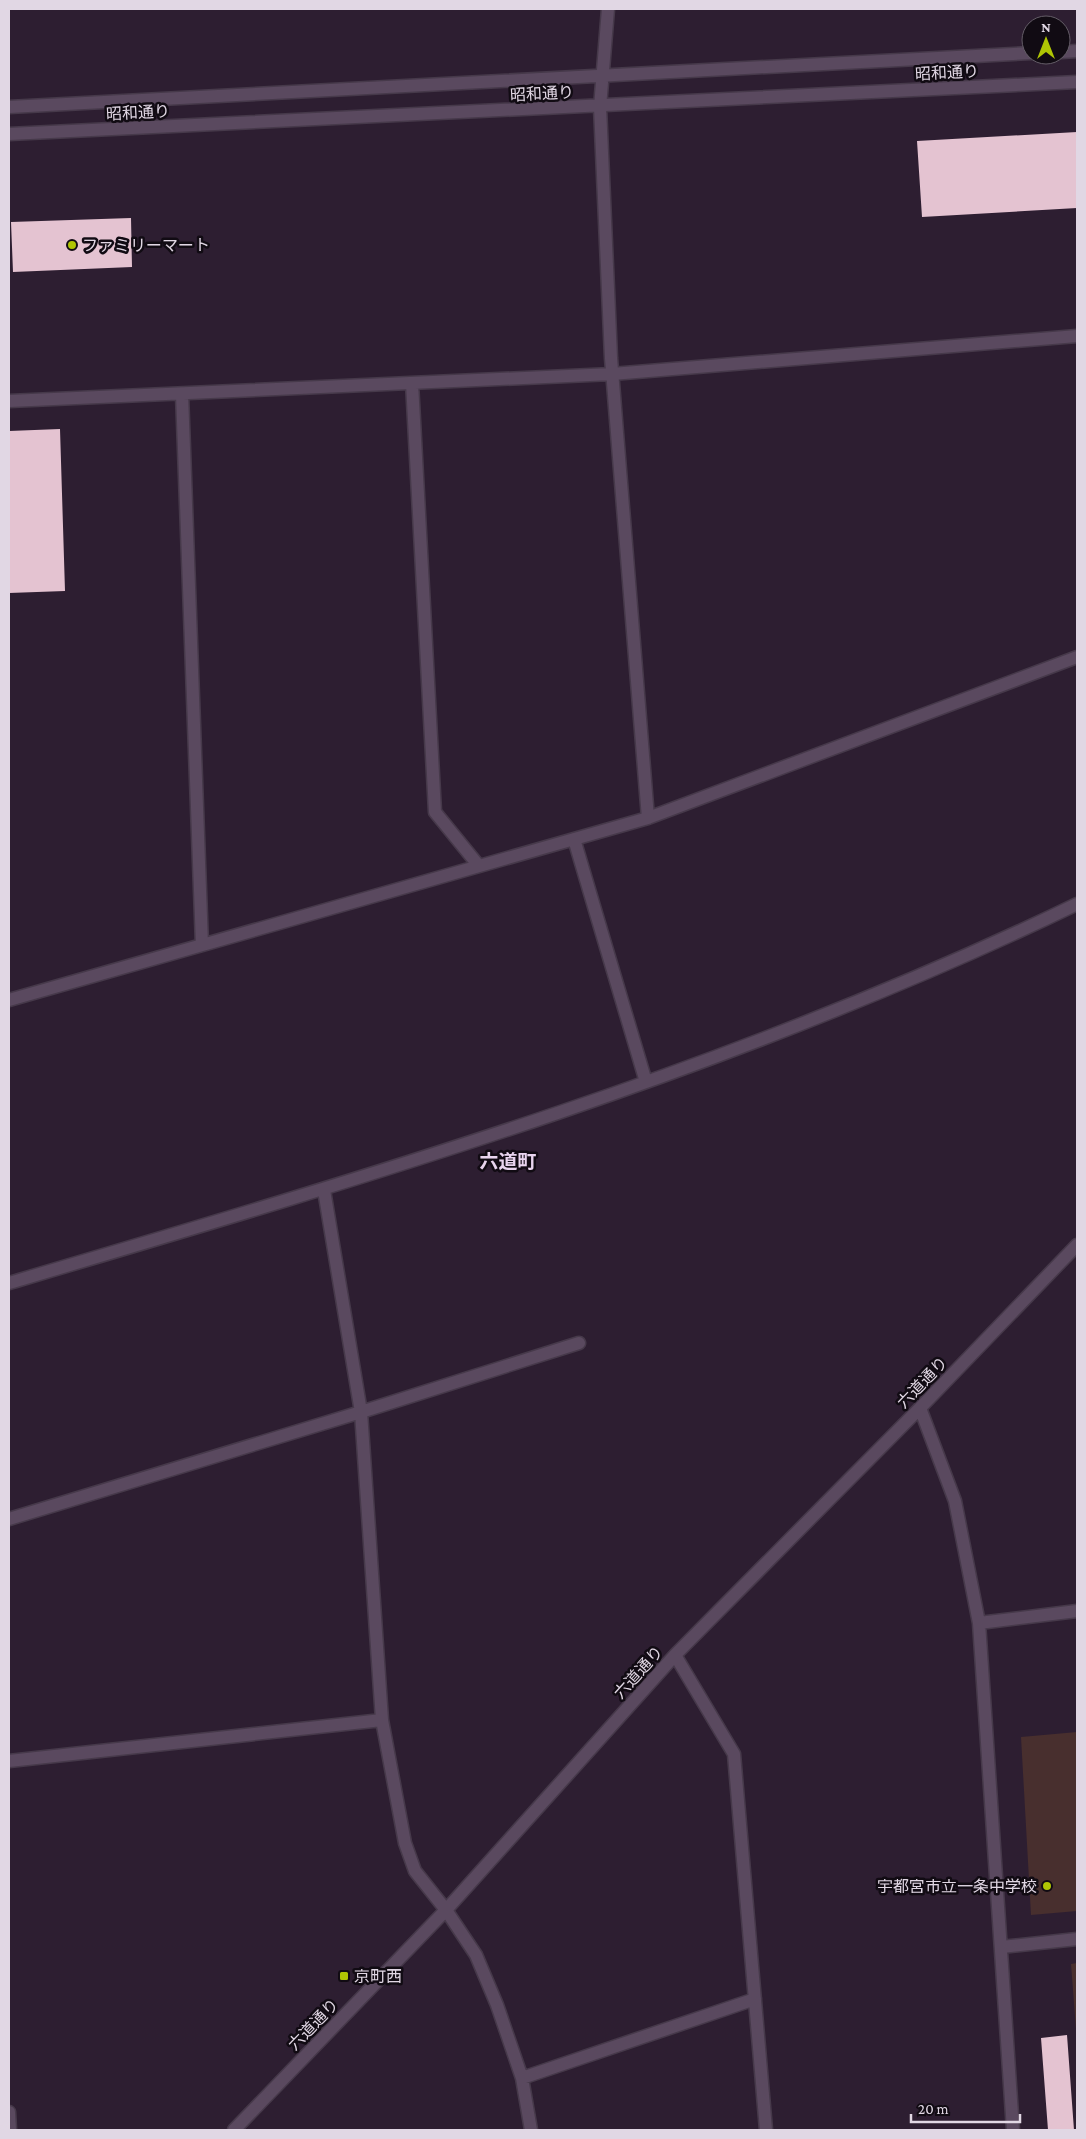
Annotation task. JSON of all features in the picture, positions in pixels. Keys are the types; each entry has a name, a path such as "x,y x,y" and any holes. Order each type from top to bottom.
{"street":[{"path":"608,9 600,107 612,374 648,818"},
{"name":"昭和通り","path":"9,107 1021,54"},
{"name":"昭和通り","path":"9,134 600,107 1077,82"},
{"path":"9,402 612,374 1077,336"},
{"path":"412,383 435,812 478,866"},
{"path":"182,394 202,945"},
{"path":"9,1000 648,818 1077,657"},
{"path":"574,839 646,1082"},
{"path":"9,1283 324,1190 646,1082 864,1000 1077,904"},
{"path":"324,1190 360,1412 382,1720 405,1843 415,1871 446,1910 476,1955 497,2005 522,2078 531,2130"},
{"name":"六道通り","path":"235,2130 446,1910 675,1655 920,1408 1077,1245"},
{"path":"9,1519 579,1343"},
{"path":"920,1408 955,1501 979,1623 1014,2130"},
{"path":"979,1623 1077,1611"},
{"path":"675,1655 734,1754 766,2130"},
{"path":"9,1761 382,1720"},
{"path":"1001,1947 1077,1939"},
{"path":"522,2078 755,1999"},
{"path":"9,2112 10,2130"}],"shaded area":[{"path":"1077,1732 1077,1911 1031,1915 1021,1737"},
{"path":"1077,1963 1077,2042 1071,1964"}],"building":[{"path":"1077,132 1077,208 922,217 917,141"},
{"name":"ファミリーマート","path":"131,218 132,267 13,272 11,222"},
{"path":"60,429 65,591 9,593 9,431"},
{"path":"1067,2035 1074,2130 1048,2130 1041,2038"}],"place":[{"name":"ファミリーマート","path":"72,245"},
{"name":"宇都宮市立一条中学校","path":"1047,1886"},
{"name":"京町西","path":"344,1976"}],"district":[{"name":"六道町","path":"508,1161"}]}
